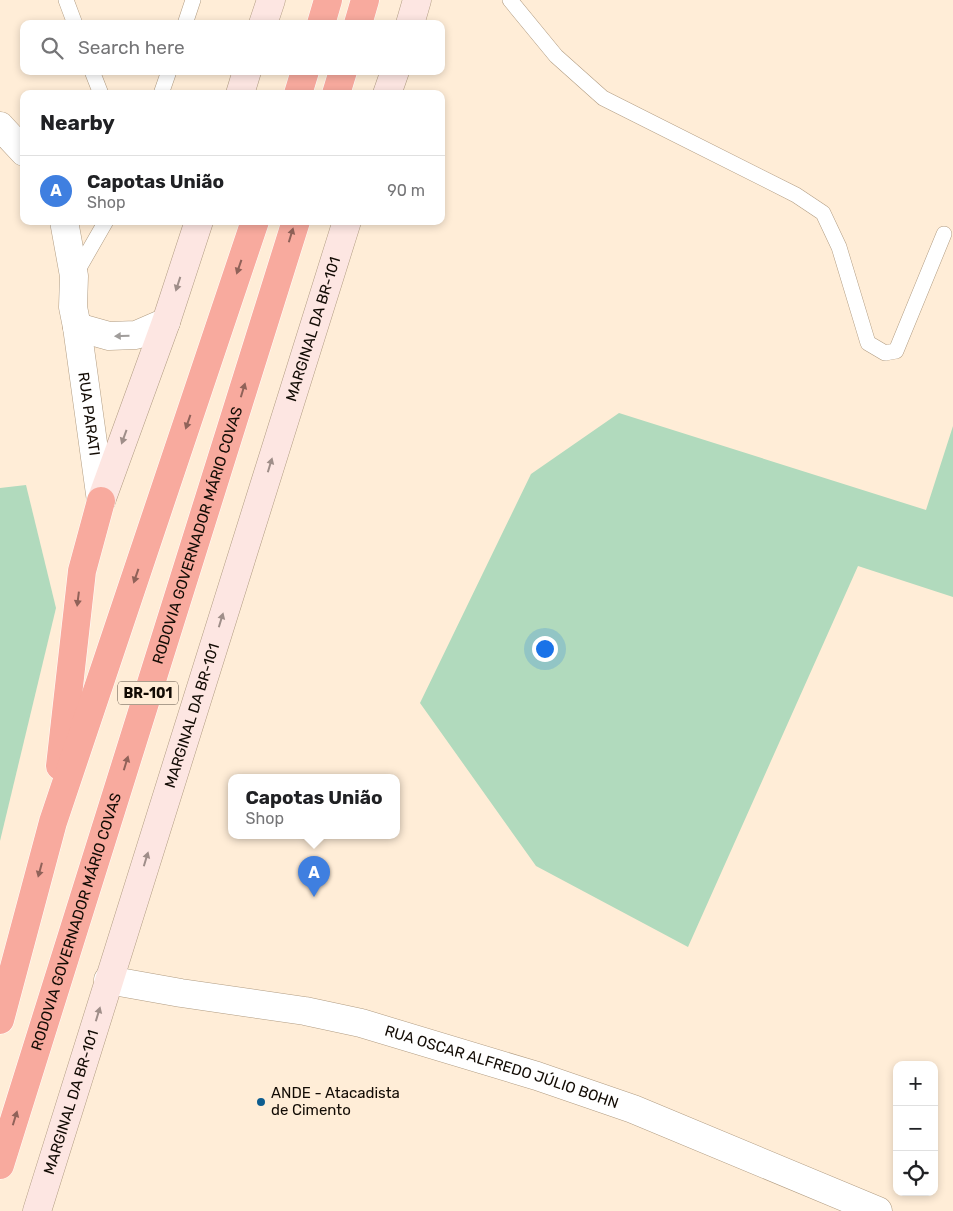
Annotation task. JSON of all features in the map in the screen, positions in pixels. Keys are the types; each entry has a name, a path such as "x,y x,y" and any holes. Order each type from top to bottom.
{"highway":[{"path":"322,20 328,0"},
{"path":"359,20 365,0"},
{"path":"299,90 304,75"},
{"path":"337,90 342,75"},
{"name":"BR-101","path":"0,1020 53,822 254,225"},
{"name":"RODOVIA GOVERNADOR MÁRIO COVAS","path":"0,1164 295,225"},
{"path":"53,822 82,571 101,501"}],"main road":[{"path":"264,20 271,0"},
{"path":"411,20 417,0"},
{"path":"241,90 247,75"},
{"path":"389,90 394,75"},
{"path":"101,501 166,322 197,225"},
{"name":"MARGINAL DA BR-101","path":"37,1211 346,225"}],"street":[{"path":"0,126 20,148"},
{"name":"RUA PARATI","path":"65,225 74,276 73,307 101,501"},
{"path":"77,327 109,336 136,335 166,322"},
{"name":"RUA OSCAR ALFREDO JÚLIO BOHN","path":"108,980 181,993 306,1011 362,1023 537,1076 633,1109 878,1211"}],"lane":[{"path":"66,0 73,20"},
{"path":"186,20 193,0"},
{"path":"510,0 556,56 602,98 796,195 823,213 839,247 868,343 885,353 896,351 944,234"},
{"path":"94,75 99,90"},
{"path":"162,90 168,75"},
{"path":"74,276 104,225"}],"green space":[{"path":"619,413 926,510 953,426 953,597 858,566 688,947 536,866 420,703 531,474"},
{"path":"26,485 56,608 0,841 0,488"}],"place":[{"name":"Capotas União","path":"314,897"},
{"name":"ANDE - Atacadista de Cimento","path":"261,1102"}]}
